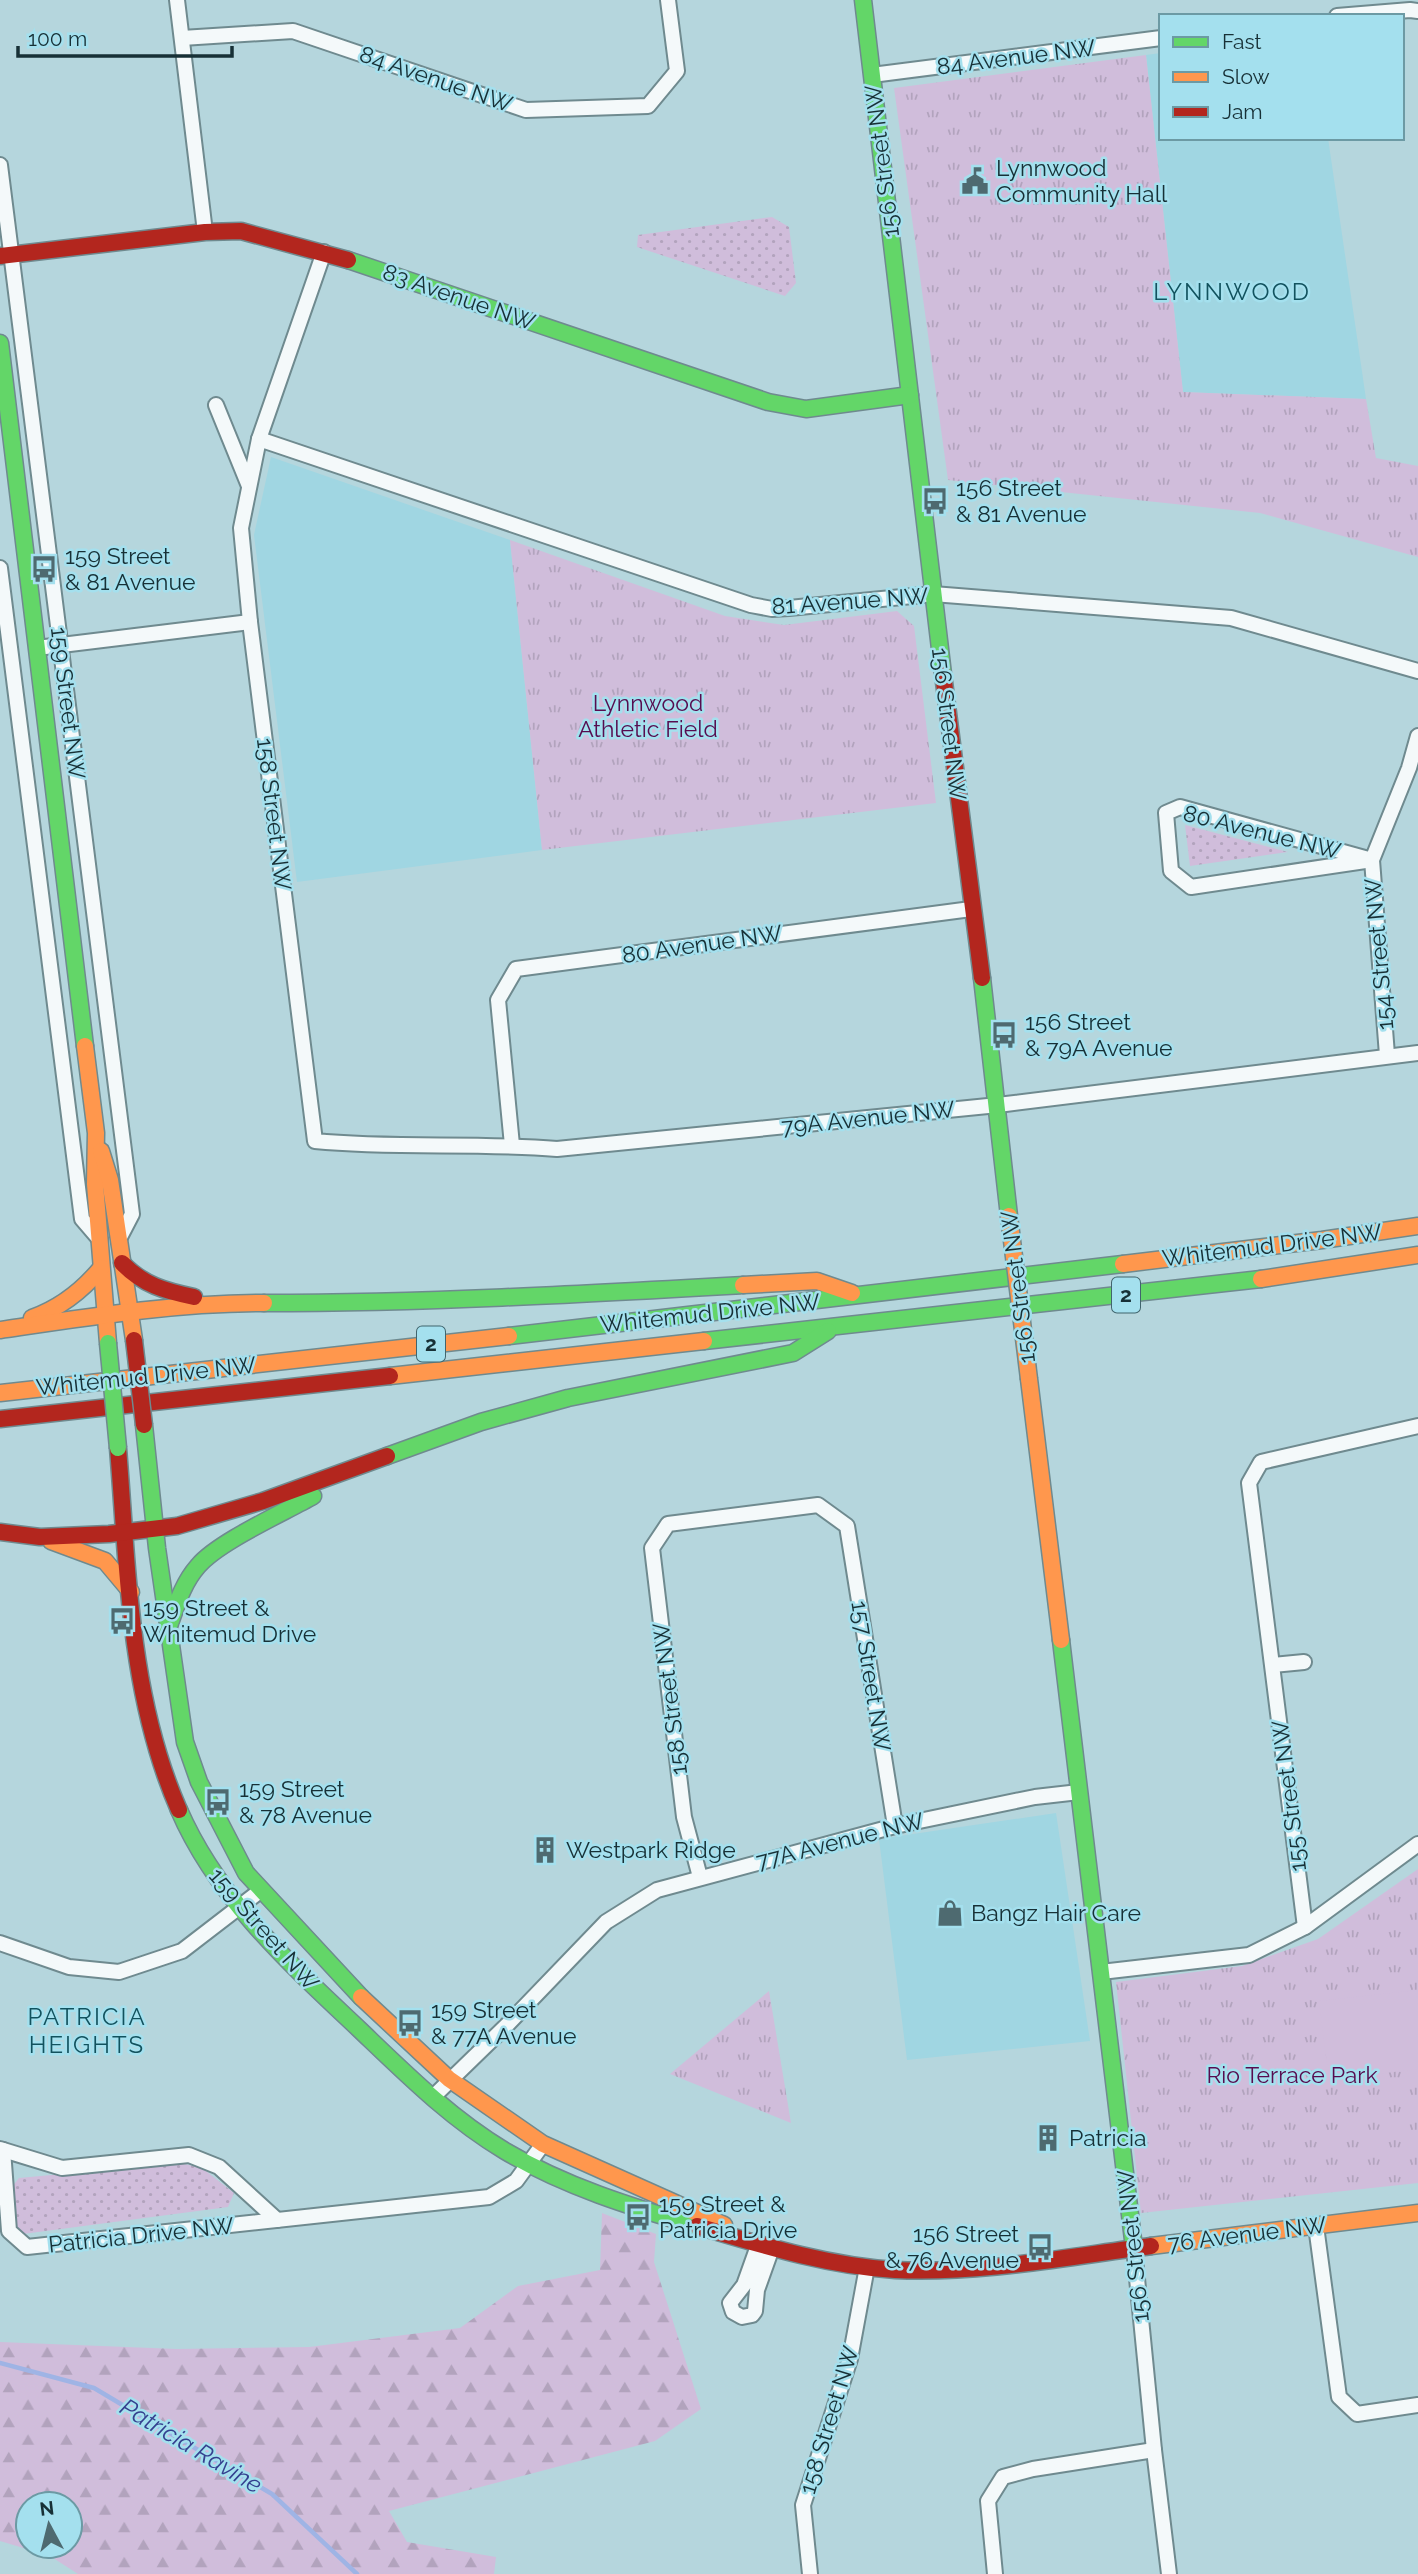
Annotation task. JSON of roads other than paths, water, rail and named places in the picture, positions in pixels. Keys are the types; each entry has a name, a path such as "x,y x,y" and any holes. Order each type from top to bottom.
{"main road":[{"name":"156 Street NW","path":"863,0 1134,2248"},
{"name":"83 Avenue NW","path":"5,256 205,232 241,231 324,252 768,402 806,409 910,395"},
{"name":"159 Street NW","path":"0,343 96,1133 95,1184 101,1268 131,1592 145,1703 169,1789 211,1871 296,1972 433,2097 478,2133 529,2163 617,2200 690,2225 867,2267"},
{"name":"159 Street NW","path":"96,1133 110,1180 130,1311 155,1528 185,1742 199,1782 246,1873 355,1992 449,2079 543,2144 766,2245"},
{"name":"Whitemud Drive NW","path":"0,1392 862,1296 1187,1255 1327,1241 1418,1226"},
{"name":"Whitemud Drive NW","path":"0,1419 1290,1276 1418,1255"},
{"path":"122,1263 136,1279 149,1286 218,1303"},
{"path":"0,1329 48,1314 90,1282 101,1268"},
{"path":"0,1329 130,1311 218,1303 367,1303 817,1281 862,1296"},
{"path":"0,1532 40,1537 126,1532 177,1525 263,1501 481,1422 568,1398 793,1353 833,1328"},
{"path":"168,1629 183,1587 198,1565 216,1550 304,1500 435,1438"},
{"path":"40,1537 105,1560 131,1592"},
{"name":"76 Avenue NW","path":"867,2267 920,2271 961,2269 1418,2213"}],"street":[{"path":"177,0 205,232"},
{"name":"84 Avenue NW","path":"182,38 293,31 526,110 648,106 677,71 668,0"},
{"path":"1358,14 1410,9 1418,11"},
{"name":"84 Avenue NW","path":"872,75 1159,38"},
{"name":"159 Street NW","path":"0,165 5,256 61,645 132,1214 118,1238"},
{"name":"158 Street NW","path":"315,1141 250,622 241,528 259,439 324,252"},
{"path":"216,405 250,487"},
{"name":"81 Avenue NW","path":"259,439 751,605 772,609 789,608 933,594 1231,618 1418,671"},
{"path":"0,568 82,1219 100,1240"},
{"path":"37,648 250,622"},
{"name":"154 Street NW","path":"1387,1055 1372,860 1409,768 1418,736"},
{"name":"80 Avenue NW","path":"1180,807 1372,860 1191,887 1171,871 1166,813 1180,807"},
{"name":"80 Avenue NW","path":"512,1145 498,1000 516,969 971,909"},
{"name":"79A Avenue NW","path":"315,1141 401,1146 512,1145 557,1149 998,1105 1418,1053"},
{"name":"155 Street NW","path":"1305,1927 1249,1483 1261,1462 1418,1426"},
{"name":"158 Street NW","path":"700,1877 684,1817 652,1548 668,1524 818,1505 847,1526"},
{"name":"157 Street NW","path":"847,1526 895,1826"},
{"path":"1273,1665 1304,1662"},
{"name":"77A Avenue NW","path":"433,2097 606,1922 657,1890 895,1826 1035,1797 1079,1792"},
{"path":"1101,1972 1249,1955 1305,1927 1418,1844"},
{"path":"0,1943 69,1967 119,1972 182,1951 260,1891"},
{"name":"Patricia Drive NW","path":"277,2220 219,2167 189,2155 62,2168 1,2149 9,2231 27,2247 277,2220 489,2197 516,2181 543,2144"},
{"path":"1316,2226 1339,2397 1357,2414 1418,2405"},
{"name":"156 Street NW","path":"1134,2248 1154,2450 1170,2574"},
{"name":"158 Street NW","path":"810,2574 803,2504 850,2359 867,2267"},
{"path":"995,2574 988,2501 1003,2477 1033,2469 1154,2450"}],"waterway":[{"name":"Patricia Ravine","path":"0,2363 94,2388 272,2494 357,2574"}],"place":[{"name":"Lynnwood Community Hall","path":"975,181"},
{"name":"156 Street & 81 Avenue","path":"935,501"},
{"name":"159 Street & 81 Avenue","path":"44,569"},
{"name":"156 Street & 79A Avenue","path":"1004,1035"},
{"name":"159 Street & Whitemud Drive","path":"122,1621"},
{"name":"159 Street & 78 Avenue","path":"218,1802"},
{"name":"Westpark Ridge","path":"545,1850"},
{"name":"Bangz Hair Care","path":"950,1913"},
{"name":"159 Street & 77A Avenue","path":"410,2023"},
{"name":"Patricia","path":"1048,2138"},
{"name":"159 Street & Patricia Drive","path":"638,2217"},
{"name":"156 Street & 76 Avenue","path":"1040,2247"}],"district":[{"name":"LYNNWOOD","path":"1232,292"},
{"name":"PATRICIA HEIGHTS","path":"87,2031"}],"park label":[{"name":"Lynnwood Athletic Field","path":"648,716"},
{"name":"Rio Terrace Park","path":"1292,2075"}]}
